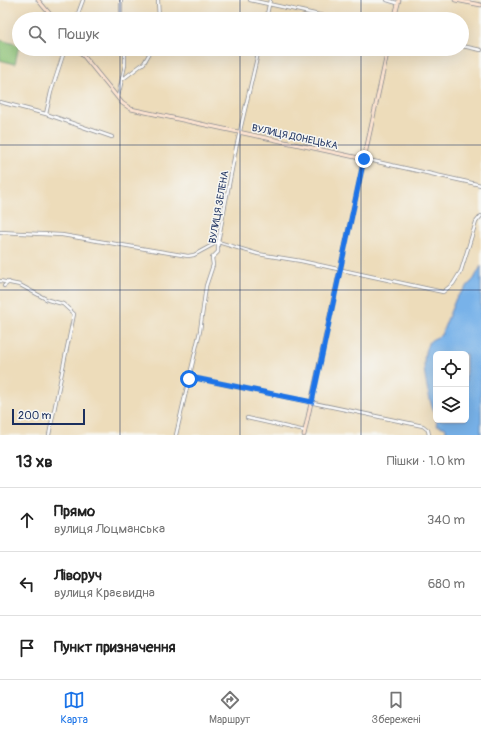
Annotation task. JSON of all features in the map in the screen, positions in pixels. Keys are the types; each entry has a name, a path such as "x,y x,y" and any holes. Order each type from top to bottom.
{"street":[{"path":"38,0 48,12"},
{"path":"79,12 83,0"},
{"path":"121,0 121,12"},
{"path":"158,0 158,12"},
{"path":"250,0 306,12"},
{"path":"267,12 270,0"},
{"path":"386,0 398,2 396,12"},
{"path":"455,0 481,5"},
{"path":"469,47 481,50"},
{"path":"46,114 51,92 64,56"},
{"path":"84,56 118,97"},
{"path":"118,97 123,79 125,56"},
{"path":"123,79 144,63 148,56"},
{"name":"ВУЛИЦЯ ЗЕЛЕНА","path":"176,435 202,321 206,286 213,265 212,258 218,252 218,242 257,56"},
{"path":"247,418 305,433 386,56"},
{"name":"ВУЛИЦЯ ДОНЕЦЬКА","path":"118,97 122,103 129,108 481,185"},
{"path":"0,102 46,114 112,137"},
{"path":"0,232 62,235 188,256 194,255 218,242 250,252 417,285 440,292 446,291 453,284 461,271 476,222 481,216"},
{"path":"0,281 10,282 26,287 51,302 63,304 74,314 49,435"},
{"path":"4,286 10,282"},
{"path":"190,377 423,426 428,430 429,435"}],"green space":[{"path":"0,40 12,43 12,56 17,56 15,64 0,60"}],"water":[{"path":"481,266 481,435 446,435 446,428 437,425 437,423 469,423 469,351 433,351 433,410 425,377 425,351 430,341 441,335 456,298 474,279"}],"route":[{"path":"189,379 190,377 312,402 323,342 364,159"}]}
